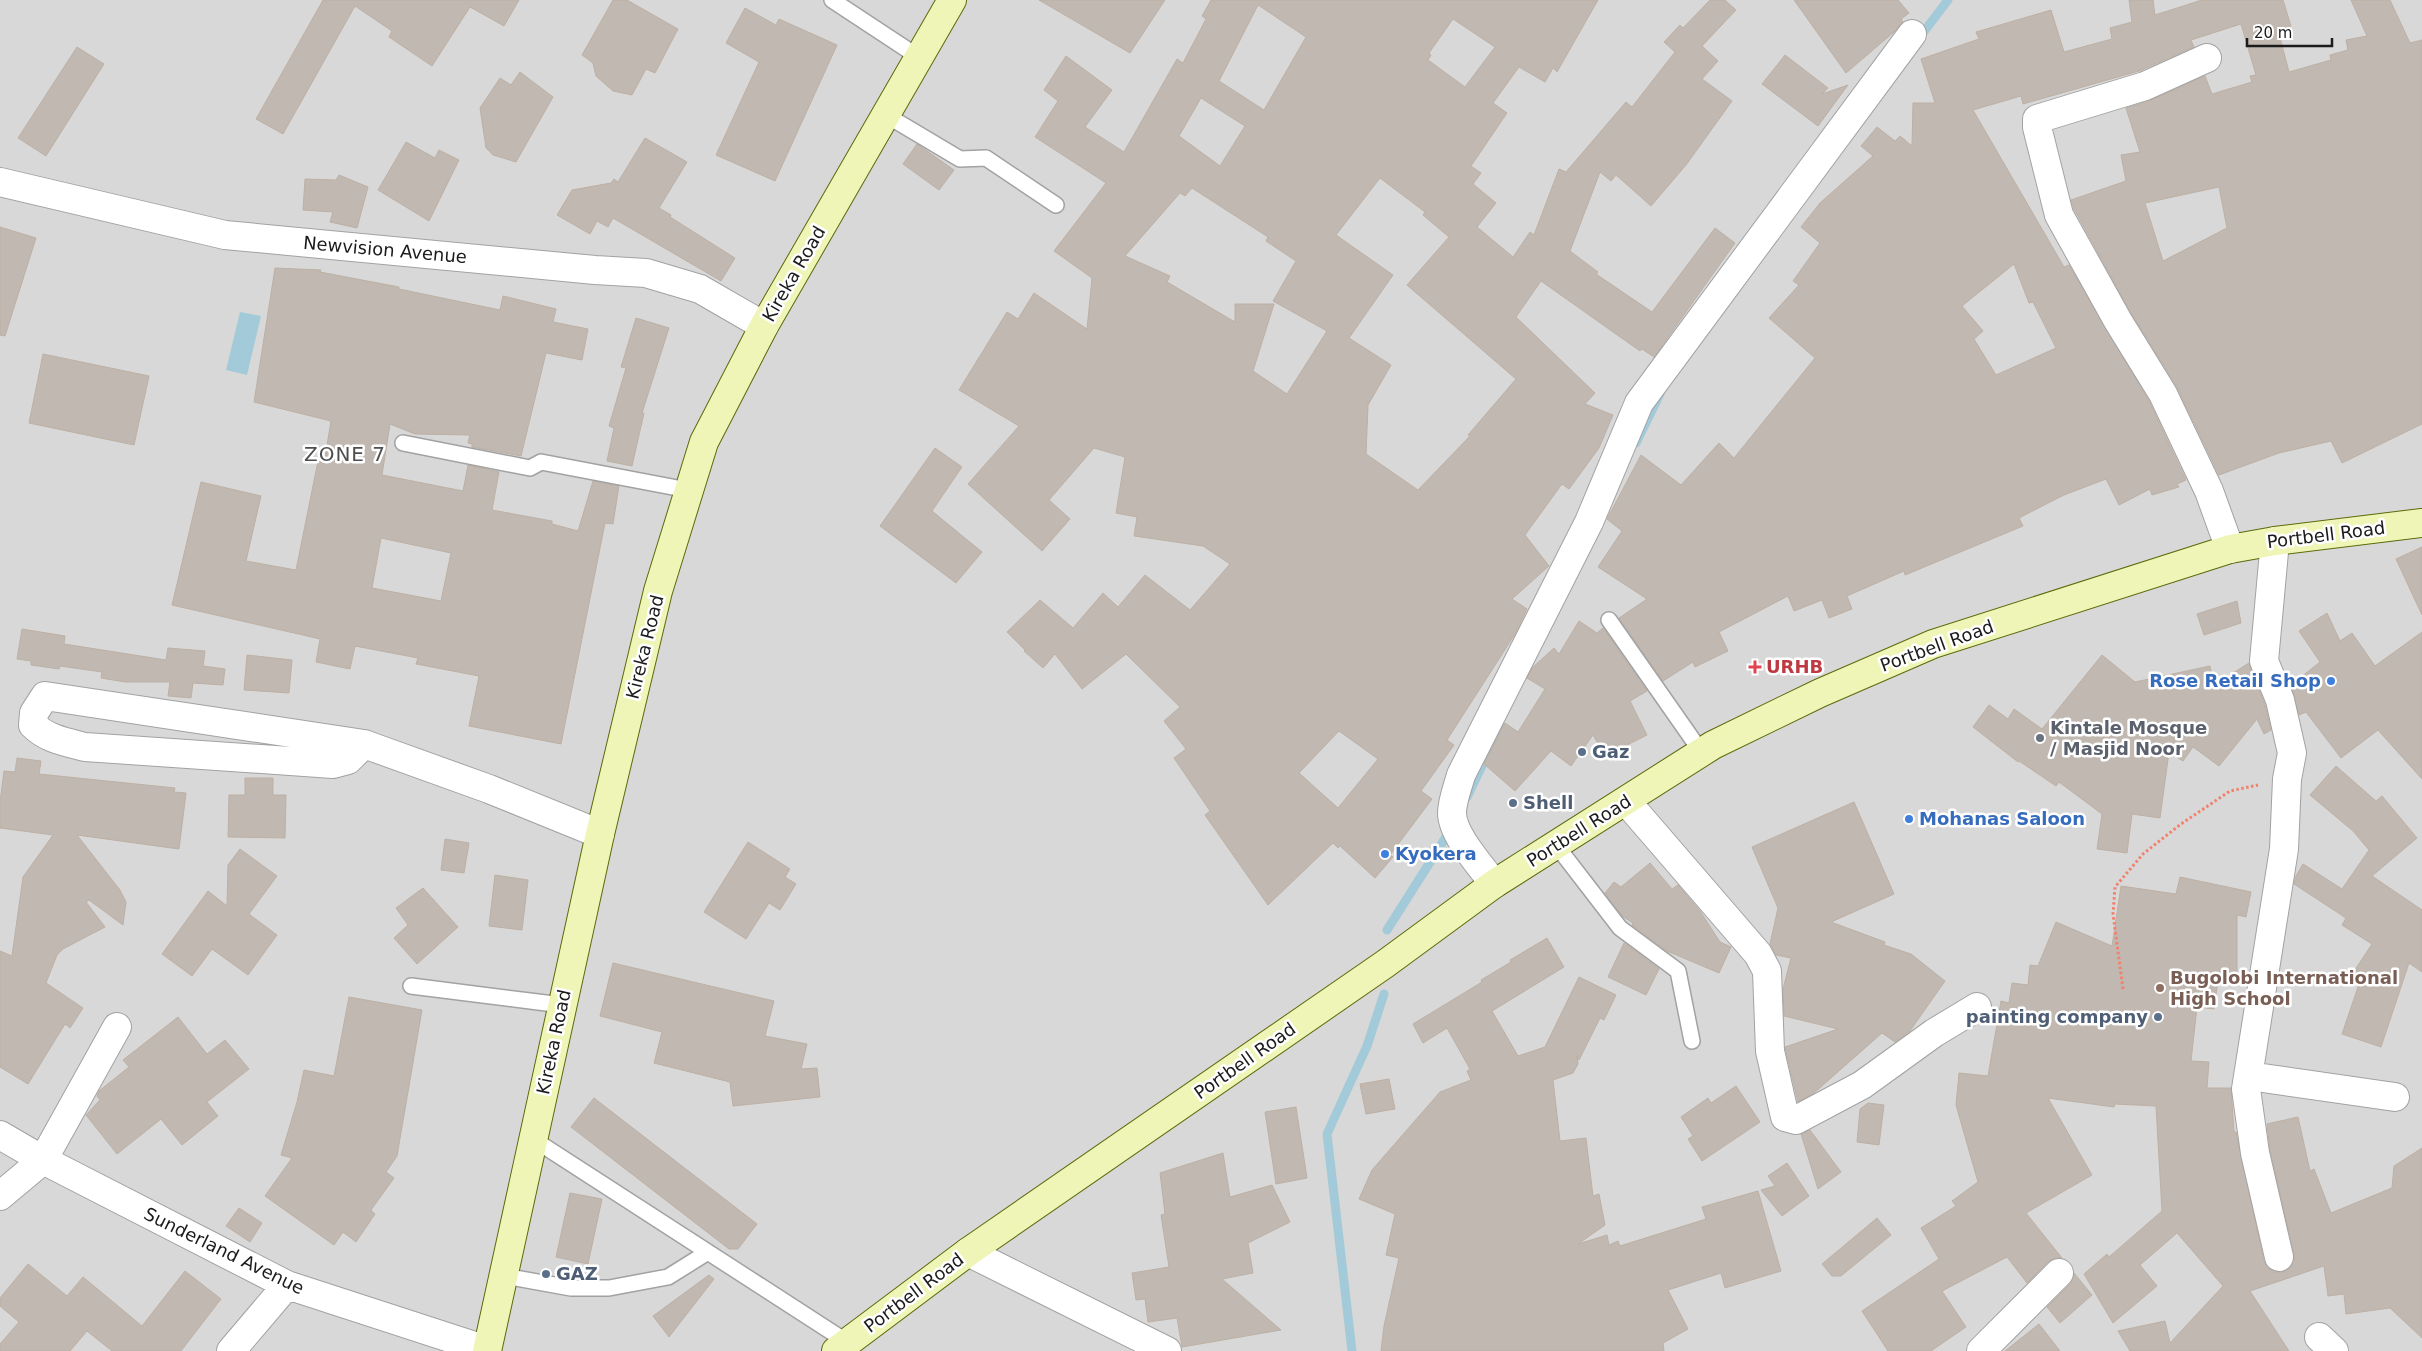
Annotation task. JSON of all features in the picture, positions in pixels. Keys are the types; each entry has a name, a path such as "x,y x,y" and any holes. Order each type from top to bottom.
{"main road":[{"name":"Kireka Road","path":"488,1351 600,834 658,591 704,442 764,326 952,0"},
{"name":"Portbell Road","path":"842,1347 968,1252 1385,964 1494,884 1702,752 1820,693 1933,644 2230,549 2275,541 2422,524"}],"street":[{"path":"1494,884 1454,824 1452,812 1462,775 1589,522 1639,403 1912,34"},
{"path":"2207,58 2145,86 2037,119 2037,127 2060,215 2118,320 2163,394 2209,491 2230,549"},
{"name":"Newvision Avenue","path":"0,182 225,235 595,270 646,273 700,290 764,326"},
{"path":"2275,541 2264,661 2280,700 2292,753 2287,779 2284,849 2246,1089 2255,1153 2279,1257"},
{"path":"364,744 348,760 333,764 85,747 49,738 33,725 34,713 44,696 364,744 489,789 600,834"},
{"path":"171,752 175,716"},
{"path":"1626,801 1758,954 1767,971 1772,1064 1785,1117 1790,1120 1796,1120 1862,1085 1934,1033 1977,1007"},
{"path":"0,1196 43,1160 117,1027"},
{"path":"2249,1076 2394,1097"},
{"name":"Sunderland Avenue","path":"0,1135 43,1160 287,1285 488,1351"},
{"path":"968,1252 1167,1351"},
{"path":"1981,1351 2059,1274"},
{"path":"232,1351 287,1285"}],"lane":[{"path":"832,0 920,58"},
{"path":"886,115 960,159 986,158 1056,205"},
{"path":"403,443 530,468 541,462 688,490"},
{"path":"1610,620 1702,752"},
{"path":"1556,845 1620,928 1678,971 1692,1041"},
{"path":"411,986 562,1006"},
{"path":"533,1139 708,1252 842,1347"},
{"path":"504,1276 571,1288 609,1288 668,1277 708,1252"}],"path":[{"path":"2123,989 2113,914 2115,887 2143,854 2181,824 2230,791 2287,779"}],"shaded area":[{"path":"0,0 2422,0 2422,1351 0,1351"}],"water":[{"path":"240,312 261,316 247,375 226,370"}],"building":[{"path":"323,0 519,0 504,26 470,7 432,66 389,37 392,31 355,6 283,134 256,119"},
{"path":"613,0 627,0 678,29 655,73 646,69 632,95 613,91 596,76 593,63 582,55"},
{"path":"1039,0 1165,0 1130,53"},
{"path":"1211,0 1598,0 1557,72 1553,68 1545,82 1519,67 1493,103 1507,113 1471,166 1481,173 1473,184 1496,203 1477,227 1513,257 1530,232 1534,235 1559,169 1566,172 1626,102 1632,107 1675,52 1664,42 1680,25 1683,28 1710,0 1725,0 1736,10 1702,46 1718,61 1702,79 1732,101 1686,165 1651,206 1616,175 1611,181 1600,172 1570,251 1598,272 1596,274 1652,312 1715,228 1735,243 1654,357 1642,349 1640,351 1541,281 1516,317 1595,393 1585,404 1613,415 1599,448 1569,489 1562,484 1525,535 1549,566 1512,599 1527,609 1515,634 1447,740 1454,745 1421,791 1432,799 1390,855 1393,857 1375,878 1340,846 1338,848 1333,843 1268,905 1205,815 1210,811 1174,758 1186,749 1164,721 1180,707 1126,654 1082,689 1055,654 1043,668 1007,632 1040,600 1073,628 1103,593 1118,607 1145,575 1190,610 1230,564 1203,546 1134,536 1137,517 1116,513 1125,457 1094,448 1049,500 1070,519 1042,551 968,484 1019,426 959,390 1007,312 1018,319 1034,293 1087,329 1092,278 1054,251 1106,183 1035,137 1058,101 1044,90 1066,56 1112,90 1085,127 1124,152 1177,59 1183,63 1206,19 1202,16","holes":["1258,5 1306,37 1264,110 1219,81","1453,19 1495,47 1465,87 1428,60 1431,55 1429,53","1201,98 1245,126 1220,166 1179,136","1380,178 1425,212 1423,215 1449,237 1407,285 1516,379 1468,435 1470,436 1418,490 1366,454 1368,405 1391,365 1349,338 1393,275 1336,235","1192,188 1268,237 1266,241 1296,261 1273,301 1327,331 1287,394 1253,371 1274,304 1235,304 1235,322 1167,282 1170,276 1125,256 1180,193 1185,196","1339,731 1378,759 1338,808 1299,773"]},
{"path":"1794,0 1898,0 1909,13 1901,19 1903,22 1894,32 1846,73"},
{"path":"2129,0 2153,0 2155,15 2202,0 2283,0 2291,26 2278,30 2289,72 2331,60 2330,55 2348,50 2346,40 2367,36 2351,0 2390,0 2410,43 2422,40 2422,424 2342,463 2331,441 2279,453 2219,475 2177,387 2131,313 2074,209 2071,200 2126,181 2121,155 2140,152 2126,108 2151,100 2205,76 2212,94 2252,82 2250,76 2256,75 2241,24 2191,40 2194,47 2139,71 2023,104 2021,96 1973,110 2064,267 2069,265 2149,401 2186,480 2177,484 2179,487 2152,495 2150,489 2119,505 2106,479 2064,495 2019,518 2023,526 1905,575 1904,571 1847,596 1852,609 1829,618 1822,600 1794,611 1788,596 1719,632 1728,651 1695,667 1693,662 1663,681 1619,618 1647,599 1598,567 1622,531 1607,519 1641,455 1681,485 1719,443 1734,458 1815,358 1769,318 1799,285 1793,281 1820,243 1801,227 1820,203 1873,156 1861,146 1877,127 1895,141 1900,136 1912,146 1913,103 1935,103 1921,59 1979,39 1976,32 2051,10 2064,52 2112,39 2110,28 2132,22","holes":["2219,187 2227,228 2163,261 2145,203","2014,264 2029,303 2033,302 2056,348 1996,375 1974,339 1983,331 1962,306"]},
{"path":"745,8 776,25 779,19 837,45 775,181 716,155 759,62 726,43"},
{"path":"77,47 104,64 46,156 18,138"},
{"path":"1785,55 1828,88 1822,94 1848,85 1818,126 1762,84"},
{"path":"520,72 553,97 516,162 493,155 486,148 480,108 500,78 511,85"},
{"path":"645,138 687,162 659,208 735,258 721,281 613,218 608,227 597,221 590,234 557,215 572,190 611,183 614,179 618,182"},
{"path":"406,142 435,158 439,150 459,160 429,221 378,190"},
{"path":"917,144 954,170 939,190 903,164"},
{"path":"339,175 368,187 357,228 330,222 333,212 303,210 305,179 336,180"},
{"path":"0,227 36,238 5,336 0,335"},
{"path":"275,268 321,270 320,272 399,287 399,289 500,310 503,296 556,309 553,322 588,329 582,360 546,353 521,456 472,447 472,444 468,443 470,435 415,434 390,424 382,475 463,491 468,465 499,472 492,510 552,521 552,524 578,531 593,481 619,486 613,524 605,523 561,744 469,726 479,676 416,664 418,658 355,646 350,669 316,662 320,639 172,605 201,482 261,496 246,561 296,570 318,461 324,463 331,421 254,402","holes":["381,538 451,553 441,601 372,588"]},
{"path":"636,318 669,328 642,413 644,413 632,466 607,461 614,428 609,426 626,368 621,367"},
{"path":"43,354 149,376 134,445 29,423"},
{"path":"935,448 962,467 932,511 982,552 956,583 880,526"},
{"path":"2422,547 2422,615 2396,559"},
{"path":"2237,601 2241,623 2204,635 2197,614"},
{"path":"2327,613 2340,641 2352,633 2375,666 2422,632 2422,779 2378,730 2341,758 2306,712 2299,715 2291,685 2320,662 2299,631"},
{"path":"1579,621 1597,633 1603,628 1647,691 1630,701 1647,735 1605,756 1593,735 1571,766 1551,751 1515,791 1484,764 1505,723 1518,732 1545,689 1527,678 1532,668 1554,648 1559,654"},
{"path":"22,629 65,636 64,644 166,660 168,648 205,651 203,666 225,669 223,685 193,683 191,698 168,696 170,682 125,682 101,678 102,672 60,666 59,669 31,665 31,661 17,659"},
{"path":"247,655 292,660 289,693 244,690"},
{"path":"2102,655 2135,682 2210,666 2214,685 2249,663 2265,705 2271,730 2264,734 2257,719 2219,766 2193,747 2183,761 2169,752 2160,818 2132,814 2127,853 2097,849 2102,814 2059,782 2056,786 2018,762 1973,727 1989,705 2008,719 2014,709 2042,729"},
{"path":"17,758 41,761 39,774 175,788 174,792 186,793 179,849 77,835 120,890 126,902 123,925 89,900 86,902 105,927 63,949 57,955 46,983 83,1008 70,1028 65,1024 28,1084 0,1067 0,951 12,956 23,877 53,835 0,828 0,802 4,771 15,772"},
{"path":"2336,766 2376,801 2382,796 2417,838 2372,876 2422,910 2422,972 2409,963 2381,1047 2342,1034 2360,981 2351,976 2372,944 2342,925 2346,918 2294,884 2303,864 2342,889 2369,850 2353,831 2310,795"},
{"path":"245,778 273,778 273,795 286,795 285,838 228,837 229,795 245,795"},
{"path":"1854,802 1894,894 1831,922 1885,942 1884,945 1911,954 1945,981 1910,1031 1895,1042 1882,1033 1814,1093 1798,1102 1785,1047 1838,1029 1784,1016 1783,989 1791,958 1776,955 1770,944 1778,908 1752,847"},
{"path":"445,839 469,843 464,873 441,870"},
{"path":"748,842 790,869 785,877 796,884 780,910 769,903 746,939 704,912"},
{"path":"240,849 277,876 249,914 277,935 248,975 212,949 192,976 162,954 208,891 227,906 228,865"},
{"path":"1650,863 1672,889 1678,885 1700,911 1720,942 1731,947 1719,973 1667,951 1622,916 1605,893 1614,882 1621,887"},
{"path":"495,875 528,880 522,930 489,926"},
{"path":"2180,877 2251,892 2246,917 2237,915 2237,974 2219,974 2214,1009 2197,1007 2191,1061 2209,1062 2207,1088 2231,1088 2234,1132 2236,1132 2264,1261 2267,1267 2274,1272 2282,1272 2290,1268 2294,1261 2294,1254 2270,1150 2267,1124 2298,1117 2310,1171 2314,1169 2331,1213 2392,1188 2394,1166 2422,1148 2422,1338 2390,1308 2346,1314 2344,1294 2328,1296 2324,1266 2250,1291 2289,1351 2130,1351 2118,1331 2165,1321 2170,1343 2223,1286 2177,1233 2140,1265 2157,1286 2113,1323 2084,1274 2107,1254 2109,1257 2162,1211 2156,1106 2115,1104 2114,1107 2048,1098 2092,1175 2026,1213 2062,1258 2055,1258 2048,1262 2027,1283 2007,1257 1942,1291 1966,1327 1931,1351 1888,1351 1862,1311 1939,1259 1921,1228 1956,1206 1952,1201 1978,1182 1956,1105 1959,1073 1988,1076 2001,1001 2009,1003 2012,983 2028,985 2030,965 2038,966 2056,922 2112,946 2121,886 2176,894"},
{"path":"423,888 458,927 417,964 394,938 408,925 396,908"},
{"path":"1547,938 1564,967 1492,1011 1518,1056 1545,1047 1579,977 1616,995 1604,1020 1600,1018 1579,1060 1577,1056 1578,1064 1573,1073 1553,1080 1560,1141 1586,1138 1593,1196 1599,1194 1605,1225 1578,1244 1607,1235 1609,1245 1618,1241 1620,1246 1706,1219 1702,1207 1758,1191 1781,1271 1725,1288 1721,1273 1668,1290 1688,1329 1663,1343 1664,1351 1381,1351 1384,1326 1399,1258 1386,1255 1395,1214 1359,1199 1372,1170 1440,1092 1471,1080 1467,1071 1470,1069 1447,1028 1423,1043 1413,1024 1482,982 1481,980 1511,962 1510,960"},
{"path":"1624,943 1659,969 1646,995 1608,977"},
{"path":"613,963 774,1001 765,1036 807,1044 801,1069 817,1068 820,1097 733,1106 730,1082 654,1063 662,1032 600,1016"},
{"path":"349,997 422,1010 397,1156 386,1172 394,1178 371,1210 375,1214 356,1242 343,1232 334,1245 265,1196 292,1158 281,1155 297,1102 304,1070 334,1076"},
{"path":"178,1017 207,1054 225,1040 249,1069 207,1102 218,1116 182,1145 161,1119 117,1154 86,1115 100,1100 97,1096 99,1091 129,1067 123,1060"},
{"path":"1389,1079 1395,1109 1366,1114 1360,1084"},
{"path":"1736,1086 1760,1122 1702,1161 1688,1139 1693,1136 1681,1117 1708,1098 1711,1103"},
{"path":"594,1098 757,1224 738,1249 729,1249 571,1127"},
{"path":"1868,1103 1884,1105 1879,1145 1857,1142 1860,1109"},
{"path":"1296,1107 1307,1178 1276,1184 1265,1112"},
{"path":"1810,1130 1841,1172 1818,1189 1801,1134"},
{"path":"1223,1153 1230,1197 1272,1185 1290,1222 1248,1243 1253,1273 1222,1279 1281,1330 1182,1347 1177,1318 1148,1322 1145,1299 1136,1300 1132,1273 1169,1267 1161,1215 1165,1214 1160,1173"},
{"path":"1787,1163 1809,1196 1782,1216 1761,1190 1775,1186 1768,1176"},
{"path":"570,1193 602,1199 588,1264 556,1257"},
{"path":"239,1208 262,1223 250,1242 226,1226"},
{"path":"1877,1218 1891,1235 1841,1276 1832,1276 1822,1264"},
{"path":"28,1264 67,1296 83,1277 142,1326 185,1271 221,1299 181,1351 112,1351 87,1331 70,1351 0,1351 0,1344 19,1322 0,1306 0,1298"},
{"path":"2074,1273 2092,1295 2060,1323 2047,1307 2070,1284"},
{"path":"709,1275 714,1279 669,1337 653,1316"},
{"path":"2039,1324 2060,1351 2005,1351"}],"waterway":[{"path":"1919,38 1948,0"},
{"path":"1636,443 1660,394"},
{"path":"1467,797 1501,726"},
{"path":"1387,930 1451,829"},
{"path":"1352,1351 1327,1134 1367,1046 1384,994"}],"place":[{"name":"URHB","path":"1755,667"},
{"name":"Rose Retail Shop","path":"2331,681"},
{"name":"Kintale Mosque / Masjid Noor","path":"2040,738"},
{"name":"Gaz","path":"1582,752"},
{"name":"Shell","path":"1513,803"},
{"name":"Mohanas Saloon","path":"1909,819"},
{"name":"Kyokera","path":"1385,854"},
{"name":"Bugolobi International High School","path":"2160,988"},
{"name":"painting company","path":"2158,1017"},
{"name":"GAZ","path":"546,1274"}],"district":[{"name":"ZONE 7","path":"345,454"}]}
